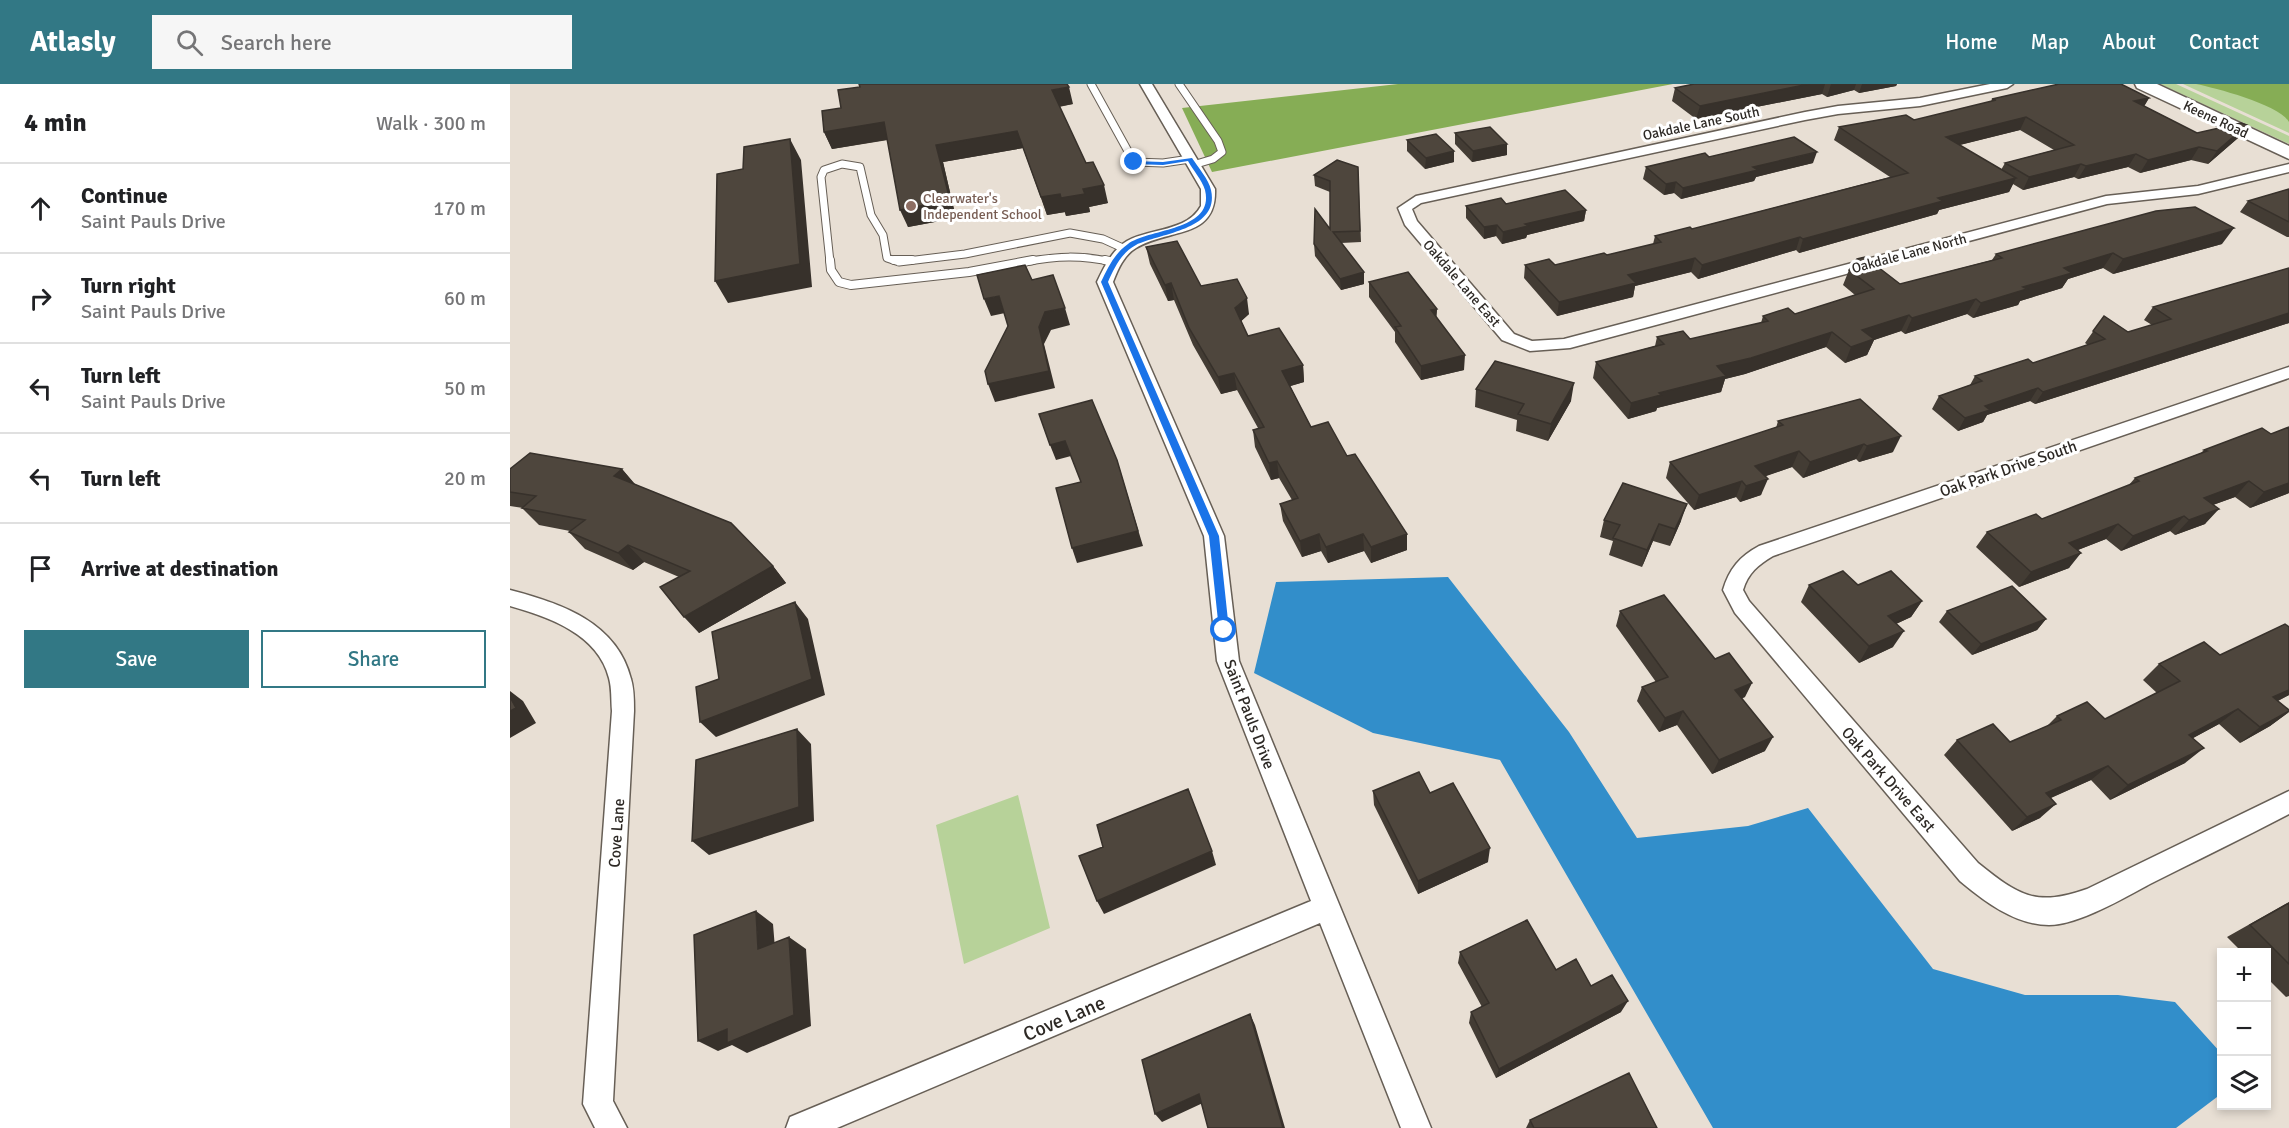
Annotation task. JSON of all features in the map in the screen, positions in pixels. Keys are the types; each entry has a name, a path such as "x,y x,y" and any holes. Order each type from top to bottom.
{"main road":[{"name":"Keene Road","path":"2144,84 2289,153"}],"street":[{"path":"1119,256 1140,240 1186,226 1201,218 1208,206 1208,189 1146,84"},
{"name":"Oakdale Lane South","path":"1405,208 1416,200 1805,116 1838,110 1920,102 2007,84"},
{"name":"Oakdale Lane North","path":"1530,346 1564,344 2106,201 2198,190 2289,168"},
{"name":"Oakdale Lane East","path":"1405,208 1410,222 1508,337 1530,346"},
{"name":"Saint Pauls Drive","path":"1119,256 1105,282 1214,536 1228,661 1416,1128"},
{"name":"Oak Park Drive South","path":"1736,577 1746,561 1766,551 2289,372"},
{"name":"Oak Park Drive East","path":"1736,577 1733,590 1742,607 1969,872 1998,896 2029,909 2059,911 2092,900 2289,802"},
{"name":"Cove Lane","path":"510,598 570,617 587,630 607,653 619,675 623,711 598,1104 612,1128"},
{"name":"Cove Lane","path":"801,1128 1328,907"}],"lane":[{"path":"1091,84 1134,162 1163,164 1213,159 1222,152 1218,141 1179,84"},
{"path":"845,163 860,166 871,215 883,235 887,258 899,262 965,254 1070,233 1103,239 1119,256 1058,256 980,270 852,285 839,282 831,270 821,177 824,170 845,163"},
{"path":"891,280 899,262"}],"green space":[{"path":"1398,84 1673,84 1212,172 1182,108"},
{"path":"2160,84 2176,84 2289,136 2289,144"},
{"path":"2183,84 2289,84 2289,133"},
{"path":"2196,84 2289,84 2289,122 2273,109 2261,104 2232,93"},
{"path":"1018,795 1050,928 964,964 936,825"}],"water":[{"path":"1448,577 1569,732 1637,838 1748,826 1808,808 1933,969 2025,995 2118,995 2175,1002 2217,1049 2217,1097 2176,1128 1713,1128 1500,760 1373,733 1254,673 1276,582"}],"building":[{"path":"859,84 1067,84 1069,87 1052,90 1086,163 1093,162 1104,185 1083,189 1085,194 1061,198 1060,194 1041,197 1017,131 936,145 950,200 900,210 884,122 824,132 822,111 841,108 838,90 860,87"},
{"path":"1694,84 1809,84 1700,106 1675,88"},
{"path":"2059,84 2121,84 2149,98 2134,101 2197,133 2241,123 2247,125 2217,151 2199,147 2148,160 2136,154 2029,177 2005,163 2074,145 2026,117 1946,137 2016,178 1938,198 1943,201 1803,239 1800,237 1702,265 1695,258 1628,275 1636,283 1559,302 1525,265 1549,259 1555,265 1604,253 1607,255 1661,242 1655,236 1690,227 1692,229 1908,173 1839,127 1906,115 1914,120"},
{"path":"1490,127 1507,144 1473,151 1455,133"},
{"path":"1436,134 1454,151 1426,158 1407,140"},
{"path":"1794,137 1817,152 1753,167 1758,170 1683,188 1676,182 1666,184 1646,167 1705,153 1709,157"},
{"path":"790,139 800,264 715,281 717,174 743,169 744,147"},
{"path":"1337,160 1358,167 1360,231 1333,232 1364,272 1340,279 1314,244 1315,209 1330,229 1330,181 1314,175"},
{"path":"2289,189 2289,222 2248,201"},
{"path":"1565,190 1586,210 1525,224 1528,226 1503,232 1497,225 1484,227 1466,206 1501,198 1506,204"},
{"path":"2195,207 2234,228 2123,259 2113,253 2064,268 2072,273 2023,287 2027,289 1981,303 1976,299 1912,318 1909,315 1862,330 1874,339 1851,347 1832,332 1751,358 1717,366 1726,376 1659,393 1661,395 1631,403 1596,362 1664,344 1657,337 1683,331 1690,339 1768,321 1763,316 1788,308 1795,314 1874,289 1849,270 1857,259 1865,257 1900,284 2002,258 1996,254 2156,211"},
{"path":"1177,241 1201,286 1237,279 1247,298 1235,308 1248,336 1279,328 1303,365 1282,371 1311,427 1328,422 1347,456 1355,454 1407,534 1371,547 1363,534 1326,547 1319,534 1300,541 1280,504 1298,498 1277,461 1269,463 1253,430 1264,427 1234,373 1218,377 1189,328 1171,283 1165,285 1146,247"},
{"path":"1025,265 1032,280 1053,275 1065,308 1045,312 1039,327 1049,371 988,384 985,371 1008,326 999,296 984,299 977,275"},
{"path":"2289,268 2289,313 2043,392 2038,388 1985,406 1990,410 1965,418 1939,396 1982,381 1975,376 2028,359 2033,363 2105,339 2093,331 2104,316 2128,332 2171,319 2153,307"},
{"path":"1408,272 1437,309 1431,310 1465,355 1421,366 1395,327 1401,326 1369,282"},
{"path":"1495,361 1574,383 1551,424 1518,414 1524,404 1476,389"},
{"path":"1860,399 1901,436 1867,446 1864,444 1810,462 1799,451 1755,466 1768,479 1746,486 1742,481 1699,495 1670,462 1783,425 1778,421"},
{"path":"1092,400 1117,460 1138,531 1072,548 1056,488 1081,482 1065,441 1050,445 1039,414"},
{"path":"2289,427 2289,483 2264,492 2249,481 2204,498 2219,509 2189,520 2184,516 2133,536 2118,524 2069,543 2081,553 2031,572 1987,532 2036,514 2042,519 2139,481 2135,478 2262,428 2271,434"},
{"path":"530,453 622,469 614,476 731,523 773,566 684,617 660,587 690,571 628,545 618,553 569,532 585,520 522,508 536,496 510,492 510,469"},
{"path":"1623,483 1687,504 1675,529 1659,524 1647,550 1613,538 1620,525 1604,520"},
{"path":"1843,571 1858,585 1891,571 1922,601 1888,616 1904,631 1869,646 1809,585"},
{"path":"2012,586 2046,619 1981,644 1947,611"},
{"path":"1664,595 1715,659 1729,653 1752,683 1735,690 1773,737 1719,760 1683,711 1665,718 1642,687 1668,677 1620,611"},
{"path":"795,602 812,679 700,722 696,687 719,679 712,632"},
{"path":"2285,624 2289,627 2289,690 2273,697 2289,711 2260,727 2238,709 2189,735 2204,748 2128,785 2108,766 2046,793 2056,804 2027,817 1957,740 1993,724 2010,742 2061,720 2057,716 2087,702 2105,719 2180,681 2159,664 2204,642 2220,655"},
{"path":"510,697 516,708 510,711"},
{"path":"797,729 799,807 692,841 696,760"},
{"path":"1419,772 1430,793 1453,783 1490,848 1418,881 1373,791"},
{"path":"1188,789 1212,851 1097,901 1079,856 1103,847 1097,825"},
{"path":"2289,903 2289,964 2250,925"},
{"path":"756,911 758,949 789,937 794,1015 727,1043 727,1029 698,1041 694,935"},
{"path":"1527,920 1556,970 1576,959 1591,986 1612,975 1628,1001 1499,1069 1471,1012 1489,1003 1460,952"},
{"path":"1250,1014 1283,1128 1208,1128 1199,1094 1155,1114 1142,1060"},
{"path":"1629,1073 1657,1128 1534,1128 1530,1120"}],"place":[{"name":"Clearwater's Independent School","path":"911,206"}],"route":[{"path":"1134,162 1163,164 1190,159 1208,189 1208,206 1201,218 1186,226 1132,244 1113,262 1105,282 1214,536 1224,630"}]}
